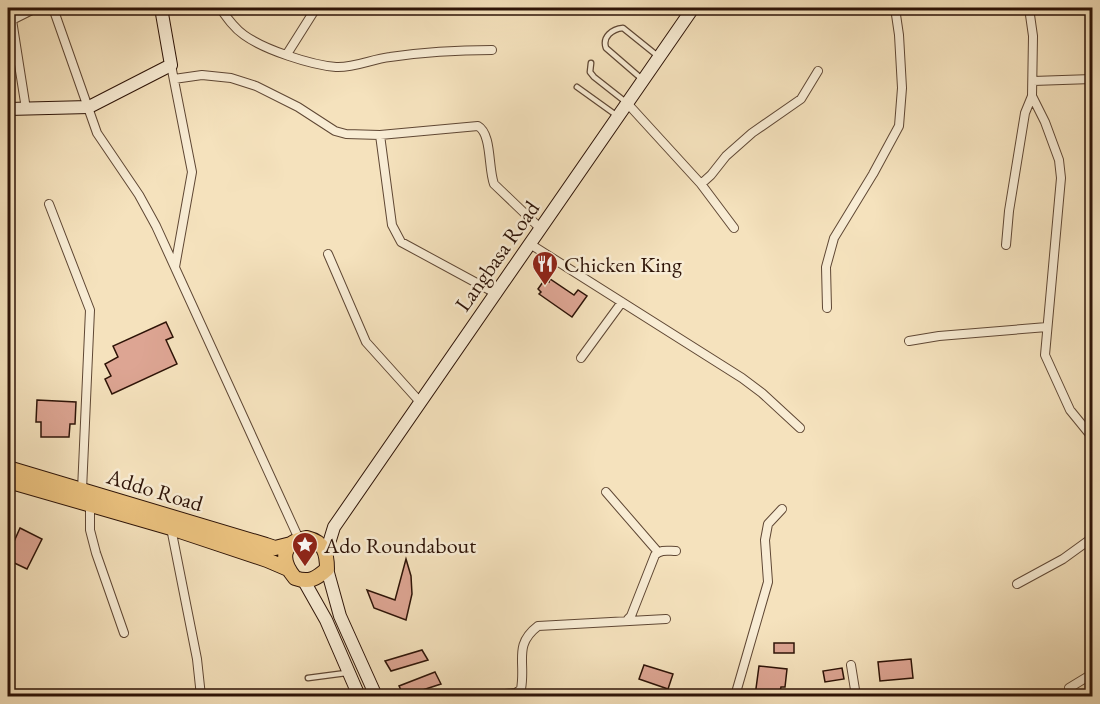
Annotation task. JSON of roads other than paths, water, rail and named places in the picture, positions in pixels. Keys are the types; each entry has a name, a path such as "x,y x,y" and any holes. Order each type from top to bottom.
{"main road":[{"name":"Addo Road","path":"8,468 275,548 295,542"},
{"name":"Addo Road","path":"8,481 171,528 288,569"},
{"path":"306,538 314,540 322,545 326,553 327,569 314,580 304,581 295,578 285,566 285,554 295,542 306,538"}],"street":[{"path":"26,109 10,20 36,8"},
{"path":"53,8 97,133 139,195 174,268 295,542"},
{"path":"160,8 192,172 174,268"},
{"path":"220,8 245,36 287,54 337,67 387,57 434,52 492,50"},
{"path":"287,54 316,8"},
{"name":"Langbasa Road","path":"334,527 693,8"},
{"path":"827,308 826,267 834,238 900,126 901,53 895,8"},
{"path":"1006,245 1009,211 1025,112 1032,96 1033,36 1029,8"},
{"path":"8,108 88,107 171,65"},
{"path":"701,184 726,156 752,133 801,99 818,70"},
{"path":"174,79 202,75 231,78 256,86 298,107 335,131 346,134 380,135 478,126 484,129 486,136 494,184 541,229"},
{"path":"1033,81 1092,79"},
{"path":"1032,96 1045,122 1059,160 1061,178 1045,355 1070,410 1089,427 1092,437"},
{"path":"627,103 701,184 734,228"},
{"path":"380,135 392,225 401,242 496,294"},
{"path":"49,204 90,310 82,490"},
{"path":"530,244 742,378 800,428"},
{"path":"328,254 366,342 420,402"},
{"path":"581,357 622,302"},
{"path":"909,341 939,336 1047,327"},
{"path":"606,492 658,552"},
{"path":"90,505 90,530 96,553 124,633"},
{"path":"735,696 768,582 765,540 768,524 782,509"},
{"path":"314,540 334,527"},
{"path":"326,553 334,527"},
{"path":"171,528 197,659 201,696"},
{"path":"1017,584 1063,559 1092,538"},
{"path":"628,620 632,616 655,555 658,552 676,551"},
{"path":"327,569 340,616 376,696"},
{"path":"304,581 326,620 359,696"},
{"path":"483,696 516,693 521,689 522,645 527,634 538,626 666,619"},
{"path":"851,665 856,696"},
{"path":"1068,688 1092,674"}],"lane":[{"path":"643,80 606,48 604,42 606,38 615,30 623,28 659,57"},
{"path":"591,63 590,72 594,77 627,103"},
{"path":"577,87 618,117"},
{"path":"308,678 349,672"}],"place":[{"name":"Chicken King","path":"545,287"},
{"name":"Ado Roundabout","path":"305,568"}]}
